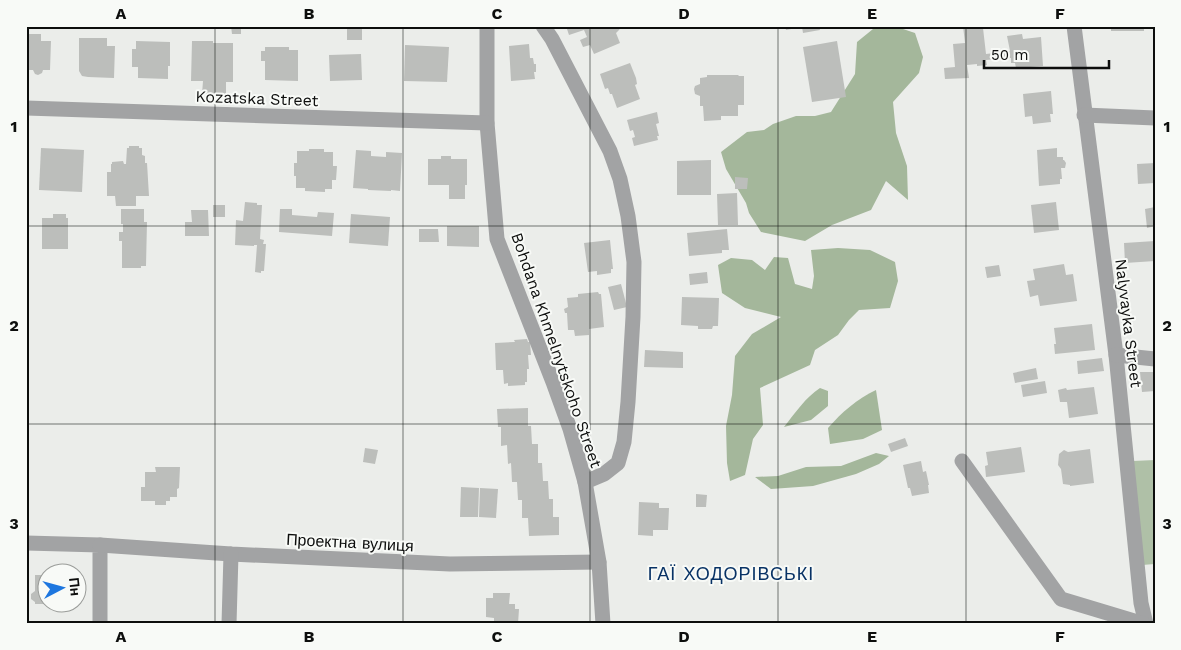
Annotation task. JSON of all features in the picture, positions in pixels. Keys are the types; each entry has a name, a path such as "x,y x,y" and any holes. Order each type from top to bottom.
{"street":[{"name":"Bohdana Khmelnytskoho Street","path":"487,26 487,123 497,239 570,430 584,482 599,562 603,624"},
{"path":"543,26 610,151 620,179 628,216 634,262 633,317 624,442 618,464 604,474 584,482"},
{"name":"Nalyvayka Street","path":"1074,26 1116,355 1141,603 1145,624"},
{"name":"Kozatska Street","path":"26,108 487,123"},
{"path":"1084,115 1155,118"},
{"path":"1116,355 1155,359"},
{"path":"962,462 1061,599 1145,624"},
{"name":"Проектна вулиця","path":"26,543 100,545 231,554 450,564 599,562"},
{"path":"100,545 100,624"},
{"path":"229,624 231,554"}],"green space":[{"path":"894,26 915,33 923,57 919,73 893,102 896,133 907,166 908,200 886,181 871,210 832,225 805,241 761,232 726,169 721,152 747,132 764,130 773,124 796,116 815,116 831,112 855,74 857,42 873,29"},
{"path":"838,248 870,250 895,262 898,281 890,308 859,310 838,335 815,350 810,365 760,388 763,425 753,439 745,475 730,481 727,463 726,426 732,395 735,356 752,334 781,317 745,308 722,293 718,265 731,258 752,260 765,270 774,257 788,258 795,284 812,289 814,276 811,250"},
{"path":"820,388 828,391 828,406 811,420 784,427 805,401"},
{"path":"876,390 882,430 863,439 830,444 828,428 850,406"},
{"path":"876,453 889,456 879,464 856,474 813,486 771,489 755,477 778,476 806,467 841,466"},
{"path":"1155,460 1155,564 1142,565 1133,461"}],"building":[{"path":"231,26 241,26 241,34 232,34"},
{"path":"347,26 362,26 362,40 347,40"},
{"path":"566,26 622,26 616,33 620,43 594,54 590,45 583,47 580,40 587,37 584,30 569,35"},
{"path":"785,26 819,26 820,30 803,33 802,27 786,30"},
{"path":"963,26 985,26 983,28 986,54 1010,51 1007,36 1022,34 1023,39 1041,37 1043,66 1016,68 1015,63 1011,63 1011,58 986,60 987,65 967,65 969,78 945,79 944,68 955,67 953,44 965,43"},
{"path":"1111,26 1144,26 1144,31 1111,31"},
{"path":"26,34 41,34 41,41 51,41 50,70 43,70 38,75 33,70 26,70"},
{"path":"79,38 107,38 107,46 115,46 114,78 82,76 79,71"},
{"path":"136,41 170,42 168,79 138,78 138,67 132,67 132,49 136,49"},
{"path":"192,41 233,43 233,82 226,82 226,94 202,94 203,81 191,81"},
{"path":"837,41 846,97 812,102 803,47"},
{"path":"529,44 530,58 533,58 534,64 536,64 535,79 511,81 509,46"},
{"path":"405,45 449,47 447,82 404,81"},
{"path":"265,47 289,47 289,50 298,50 298,81 265,80 265,61 261,61 261,51 265,51"},
{"path":"361,54 362,80 330,81 329,55"},
{"path":"630,63 636,78 637,84 635,85 640,99 617,108 612,94 610,94 608,88 605,89 600,74"},
{"path":"707,75 744,76 744,105 738,105 738,116 721,116 721,120 704,121 703,106 700,106 700,96 695,94 694,89 695,86 700,84 700,78 707,77"},
{"path":"1051,91 1053,114 1050,114 1051,122 1033,124 1032,116 1025,117 1023,94"},
{"path":"657,112 659,123 656,124 658,140 634,146 632,138 635,137 633,130 630,131 627,120"},
{"path":"129,146 139,146 139,148 142,148 142,155 145,156 145,163 147,163 149,196 136,196 136,206 116,206 115,196 107,196 107,172 111,172 112,162 123,161 126,164 127,148"},
{"path":"41,148 84,150 82,192 39,190"},
{"path":"1057,148 1057,157 1063,157 1066,163 1065,168 1061,168 1062,179 1060,179 1060,184 1039,186 1037,150"},
{"path":"309,149 324,149 324,152 333,152 333,166 337,166 336,180 332,180 332,189 325,189 325,192 305,191 305,188 296,188 294,163 297,163 297,151 309,151"},
{"path":"356,150 371,151 371,156 386,157 386,152 402,153 400,191 353,188"},
{"path":"441,156 451,156 451,159 467,159 465,199 449,199 449,185 428,185 428,159 441,159"},
{"path":"711,160 711,195 677,195 677,161"},
{"path":"1155,163 1155,183 1138,184 1137,164"},
{"path":"735,177 748,178 747,189 735,189"},
{"path":"737,193 738,225 718,225 717,194"},
{"path":"245,202 262,205 260,239 264,240 263,244 266,244 264,271 261,271 261,273 255,272 257,245 235,245 236,220 243,221"},
{"path":"1056,202 1059,230 1034,233 1031,205"},
{"path":"213,205 225,205 225,217 213,217"},
{"path":"1155,207 1155,226 1147,228 1145,209"},
{"path":"121,209 144,209 144,222 147,222 146,266 141,266 141,268 122,268 122,241 119,241 119,232 123,232"},
{"path":"280,209 292,209 292,215 317,217 318,212 334,213 332,236 279,232"},
{"path":"191,210 208,210 209,236 185,236 185,222 192,222"},
{"path":"53,214 66,214 66,218 68,218 68,249 42,249 42,218 53,218"},
{"path":"351,214 390,217 388,246 349,243"},
{"path":"447,226 479,226 479,247 447,246"},
{"path":"419,229 438,229 439,242 419,242"},
{"path":"727,229 729,250 722,250 722,253 689,256 687,233"},
{"path":"610,240 613,269 611,269 611,273 597,275 597,271 588,272 584,243"},
{"path":"1155,241 1155,261 1125,263 1124,243"},
{"path":"1064,264 1066,275 1073,274 1077,301 1040,306 1038,295 1030,297 1027,281 1035,280 1033,269"},
{"path":"999,265 1001,276 987,278 985,267"},
{"path":"707,272 708,283 690,285 689,274"},
{"path":"621,284 627,307 614,310 608,287"},
{"path":"598,292 601,294 604,327 589,329 589,335 575,336 574,330 568,330 567,313 565,313 564,309 568,307 567,298 578,297 578,294"},
{"path":"682,297 719,298 718,326 713,326 712,329 698,329 698,326 681,325"},
{"path":"1092,324 1095,350 1055,354 1054,328"},
{"path":"527,339 530,342 531,355 528,355 529,369 527,369 527,382 525,382 525,385 508,386 508,383 504,384 503,370 496,370 495,343"},
{"path":"645,350 683,352 683,368 644,367"},
{"path":"1102,358 1104,371 1078,374 1077,361"},
{"path":"1036,368 1038,379 1015,383 1013,373"},
{"path":"1140,372 1155,372 1155,391 1142,392"},
{"path":"1045,381 1047,393 1023,397 1021,385"},
{"path":"1094,387 1098,414 1069,418 1067,402 1060,402 1058,390"},
{"path":"528,408 528,426 531,426 532,444 538,444 538,463 542,463 543,481 548,481 549,499 553,499 553,517 559,517 559,535 529,536 528,518 522,518 522,500 518,500 517,482 512,482 511,463 508,464 507,445 501,446 501,427 498,427 497,409"},
{"path":"905,438 908,446 891,452 888,444"},
{"path":"1021,447 1025,472 986,477 985,466 988,465 986,452"},
{"path":"365,448 378,450 375,464 363,462"},
{"path":"1090,449 1094,483 1070,486 1063,484 1061,469 1058,465 1059,454 1064,450 1068,452"},
{"path":"921,461 923,472 926,471 929,493 912,496 910,488 908,488 903,465"},
{"path":"155,467 180,467 177,497 170,497 170,501 166,501 166,505 155,505 155,501 141,501 141,487 145,487 145,472 156,472"},
{"path":"461,487 479,488 478,517 460,517"},
{"path":"480,488 498,489 496,518 479,517"},
{"path":"696,494 707,495 706,507 696,507"},
{"path":"639,502 659,503 659,508 669,508 668,530 653,530 653,536 638,535"},
{"path":"35,575 38,575 38,604 35,604 31,599 31,594 35,591"},
{"path":"493,593 510,593 509,604 515,604 515,609 519,609 518,624 494,624 494,618 486,617 486,598 493,598"}],"district":[{"name":"ГАЇ ХОДОРІВСЬКІ","path":"731,574"}]}
